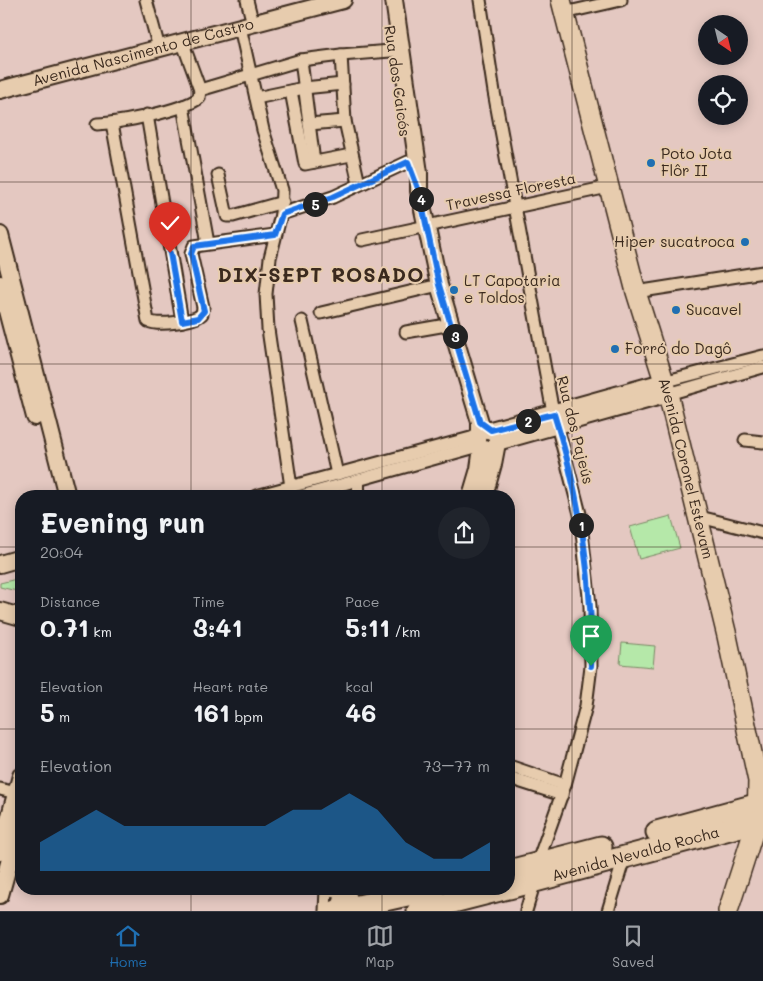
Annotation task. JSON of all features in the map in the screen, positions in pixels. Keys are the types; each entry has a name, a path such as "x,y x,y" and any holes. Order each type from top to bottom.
{"highway":[{"name":"Avenida Nevaldo Rocha","path":"515,871 536,873 625,856 761,812"},
{"name":"Avenida Nevaldo Rocha","path":"515,885 536,873 761,812"},
{"path":"345,903 396,895"},
{"path":"418,911 481,895"}],"main road":[{"name":"Avenida Coronel Estevam","path":"563,7 636,292 666,388 727,636 756,767 761,812 728,911"}],"street":[{"path":"146,0 159,48"},
{"path":"247,0 246,25 252,76 283,202 267,278 266,309 291,490"},
{"name":"Avenida Nascimento de Castro","path":"0,90 343,0"},
{"name":"Rua dos Caicós","path":"385,0 397,51 419,191 439,285 493,464 486,490"},
{"name":"Rua dos Caicós","path":"394,0 408,162 419,191"},
{"name":"Rua dos Pajeús","path":"480,0 514,206 556,420 580,514 592,638 586,706 564,790 536,873 526,911"},
{"path":"563,7 622,0"},
{"path":"97,124 112,124 147,116 188,104 198,98 200,90 182,41"},
{"path":"200,90 301,60 342,54 397,51"},
{"path":"342,54 346,122 351,155 359,184"},
{"path":"301,60 314,162"},
{"path":"256,98 304,88 343,84"},
{"path":"291,91 305,164 351,155"},
{"path":"188,104 208,243"},
{"path":"147,116 182,321"},
{"path":"309,124 346,122"},
{"path":"112,124 146,318 154,323 195,319 202,314 203,307 192,262 191,251 194,246 275,235"},
{"path":"282,214 318,203 408,162"},
{"path":"218,175 227,216 283,202"},
{"name":"Travessa Floresta","path":"362,240 608,187"},
{"path":"0,235 65,490"},
{"path":"636,292 763,272"},
{"path":"0,284 36,380 55,490"},
{"path":"320,313 439,285"},
{"path":"302,321 338,474"},
{"path":"406,332 452,324"},
{"path":"296,490 338,474 556,420 666,388 763,356"},
{"path":"666,388 763,368"},
{"path":"322,490 486,437"},
{"name":"Rua dos Caicós","path":"473,490 486,437"},
{"path":"745,440 763,442"},
{"path":"358,480 358,490"},
{"path":"696,516 763,533"},
{"path":"0,564 15,560"},
{"path":"0,611 15,616"},
{"path":"515,769 564,790"},
{"path":"515,779 564,790"},
{"path":"0,789 15,793"},
{"path":"0,852 15,797"},
{"path":"0,895 15,841"},
{"path":"608,911 625,856"},
{"path":"335,895 345,903"},
{"path":"335,895 345,903"}],"green space":[{"path":"671,516 680,548 639,559 630,527"},
{"path":"15,579 15,591 0,587 0,583"},
{"path":"622,643 655,646 653,667 620,664"}],"place":[{"name":"Poto Jota Flôr II","path":"651,163"},
{"name":"Hiper sucatroca","path":"745,242"},
{"name":"LT Capotaria e Toldos","path":"454,290"},
{"name":"Sucavel","path":"676,310"},
{"name":"Forró do Dagô","path":"615,349"}],"district":[{"name":"DIX-SEPT ROSADO","path":"321,275"}],"route":[{"path":"170,253 182,321 198,318 204,311 192,262 191,251 194,246 275,235 282,214 333,197 408,162 419,191 439,285 480,422 488,430 491,430 554,414 580,514 590,606 591,666"}]}
